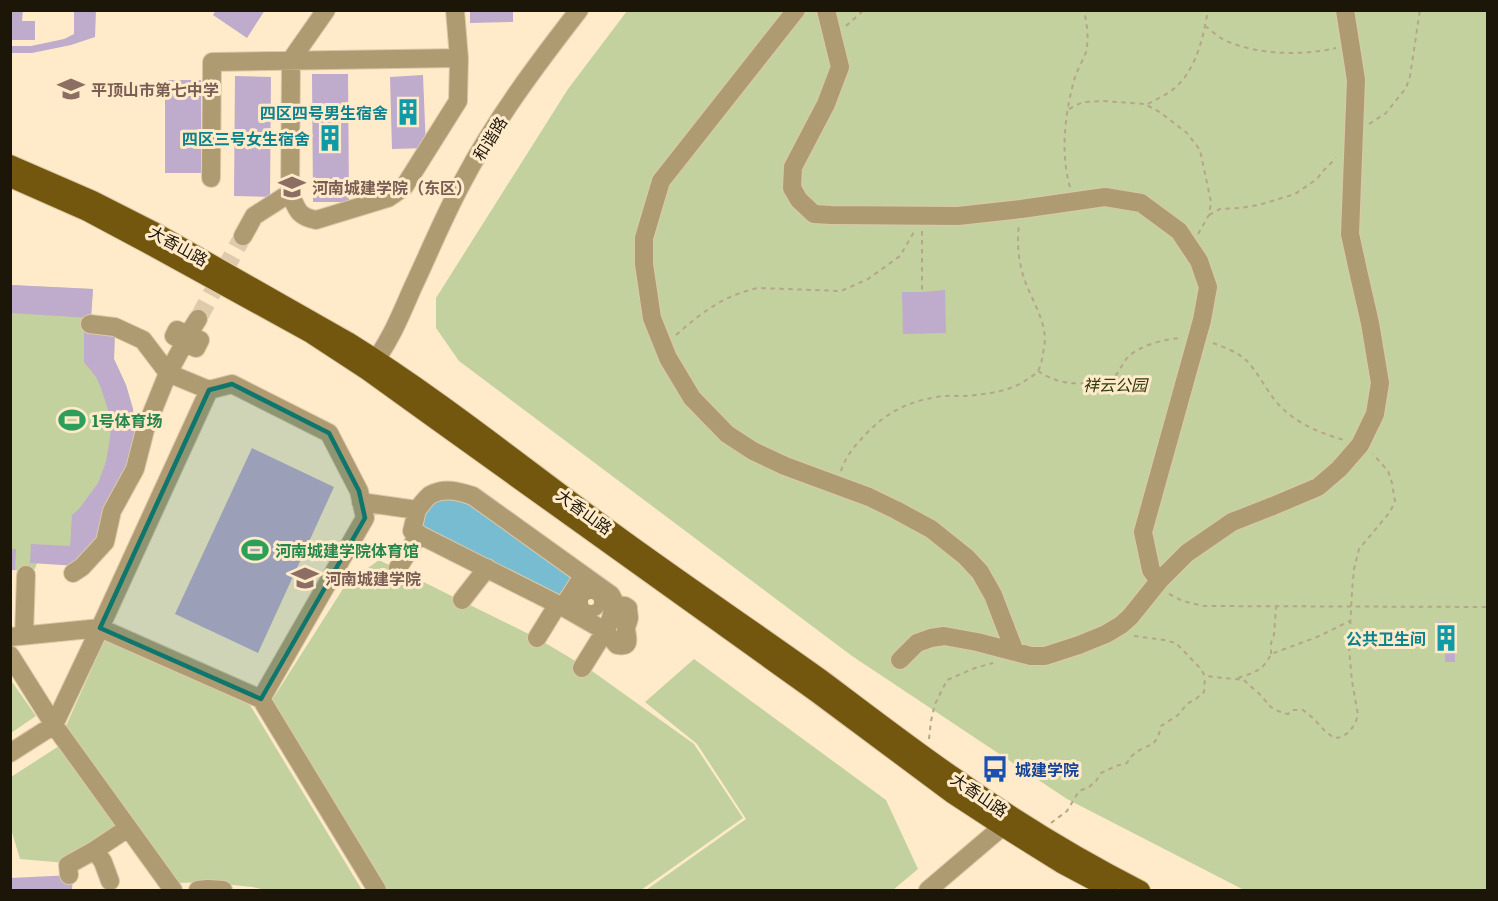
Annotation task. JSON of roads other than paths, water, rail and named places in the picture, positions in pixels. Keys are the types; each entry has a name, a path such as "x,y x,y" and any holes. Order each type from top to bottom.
{"main road":[{"name":"大香山路","path":"10,164 93,200 156,232 348,341 372,365 953,795 1006,821 1038,832 1141,891"},
{"name":"大香山路","path":"10,178 87,212 372,365 443,406 603,524 822,680 928,759 1061,864 1110,891"}],"street":[{"path":"326,10 291,60 290,193 298,211 305,218 316,220 388,198 404,187 458,101 459,58 455,10"},
{"name":"和谐路","path":"372,365 395,327 444,220 475,160 513,100 579,10"},
{"path":"795,10 661,181 644,238 644,264 652,318 668,358 692,398 727,434 753,451 785,466 869,497 896,510 931,530 966,557 980,572 993,595 1015,652"},
{"path":"826,10 840,67 826,104 793,168 792,188 799,201 814,214 958,216 1105,198 1141,202 1179,231 1199,261 1208,287 1202,320 1143,532 1151,570 1159,581"},
{"path":"900,660 917,643 944,636 1031,656 1045,656 1106,634 1130,616 1186,553 1232,522 1318,488 1340,469 1360,445 1375,414 1380,383 1370,323 1350,234 1356,80 1345,10"},
{"path":"211,178 212,62 459,58"},
{"path":"243,236 254,216 290,193"},
{"path":"73,573 82,567 105,542 112,511 135,469 145,430 168,373 198,319"},
{"path":"90,324 115,327 144,340 168,373 209,390 232,384 328,433 359,491 365,518 261,699"},
{"path":"10,753 54,725 209,390"},
{"path":"582,668 611,617 615,603 611,595 588,598 560,605 415,533 400,521 399,514 443,491 457,490 472,496 588,598 611,617"},
{"path":"361,502 408,508"},
{"path":"398,568 415,533"},
{"path":"462,600 487,568"},
{"path":"27,575 17,636 100,628 261,699 377,891"},
{"path":"537,638 560,605"},
{"path":"10,655 54,725 173,891"},
{"path":"928,891 1006,821"},
{"path":"69,875 68,865 128,828"},
{"path":"95,850 103,862 113,887"},
{"path":"198,891 207,889 223,891"}],"water":[{"path":"438,497 463,498 577,577 563,601 419,529 429,503"}],"tunnel":[{"path":"198,319 243,236"}],"place":[{"name":"平顶山市第七中学","path":"71,89"},
{"name":"四区四号男生宿舍","path":"408,112"},
{"name":"四区三号女生宿舍","path":"330,138"},
{"name":"河南城建学院（东区）","path":"292,187"},
{"name":"1号体育场","path":"72,420"},
{"name":"河南城建学院体育馆","path":"255,550"},
{"name":"河南城建学院","path":"305,578"},
{"name":"公共卫生间","path":"1446,638"},
{"name":"城建学院","path":"995,769"}],"park label":[{"name":"祥云公园","path":"1115,384"}]}
